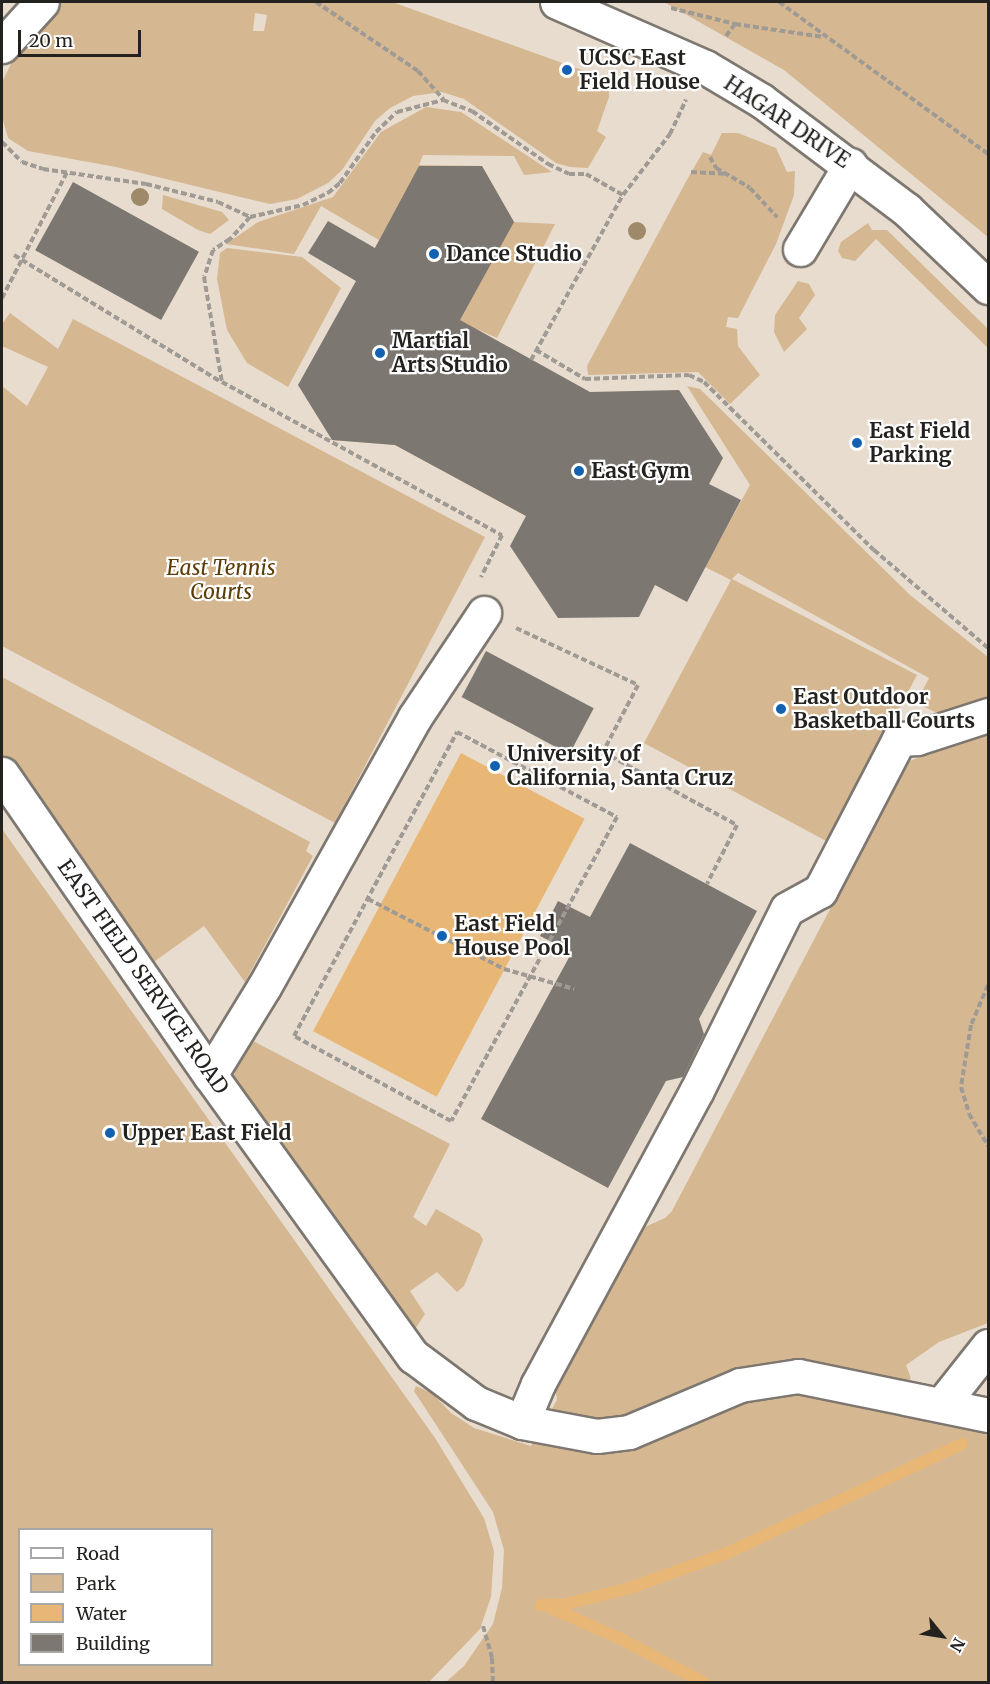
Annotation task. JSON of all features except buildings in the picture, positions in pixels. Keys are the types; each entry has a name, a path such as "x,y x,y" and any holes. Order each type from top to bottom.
{"street":[{"path":"2,46 42,2"},
{"name":"HAGAR DRIVE","path":"557,2 705,68 762,101 908,210 988,287"},
{"path":"800,249 850,165"},
{"path":"210,1075 270,977 415,717 484,613"},
{"path":"522,1422 538,1384 696,1092 787,909 820,891 899,739 917,738 988,715"},
{"name":"EAST FIELD SERVICE ROAD","path":"2,774 210,1075 413,1356 476,1403 522,1422 597,1436 629,1432 740,1385 798,1376 988,1415"},
{"path":"942,1404 988,1346"}],"path":[{"path":"316,2 418,71 443,100 472,111 548,164 569,174 586,174 622,195"},
{"path":"779,2 988,154"},
{"path":"665,7 735,24 828,37"},
{"path":"723,41 735,24"},
{"path":"531,360 622,195 670,134 688,98"},
{"path":"222,382 204,277 213,250 230,239 250,217 303,205 328,194 340,183 376,132 397,112 443,100"},
{"path":"2,142 22,162 67,172 146,184 218,202 250,217"},
{"path":"710,157 716,168 763,200 782,230 800,249"},
{"path":"2,298 67,172"},
{"path":"692,172 728,175"},
{"path":"14,255 222,382 502,535 467,604 638,685 603,752 737,825 706,884"},
{"path":"536,350 585,379 689,375 704,382 874,550 988,648"},
{"path":"457,732 616,817 532,976 451,1120 294,1036 368,899 457,732"},
{"path":"368,899 504,969 574,989"},
{"path":"988,985 971,1025 961,1087 969,1114 988,1146"},
{"path":"483,1626 492,1658 493,1683"}],"shaded area":[{"name":"University of California, Santa Cruz","path":"2,2 988,2 988,1682 2,1682"}],"green space":[{"path":"63,2 392,2 596,75 609,83 609,97 597,131 606,137 588,168 570,167 556,163 464,99 442,92 413,96 390,108 375,121 342,170 328,183 297,199 270,204 116,167 28,151 8,138 2,117 2,82 18,50","holes":["255,13 267,15 264,31 253,31"]},
{"path":"664,2 988,2 988,237 784,70"},
{"path":"426,107 461,112 552,172 524,175 514,156 423,155 419,165 482,166 514,222 555,224 497,338 475,328 531,360 526,516 395,445 332,440 364,268 379,240 321,206 294,254 226,244 258,222 333,197 381,132"},
{"path":"722,133 738,133 776,148 787,172 795,171 794,195 776,244 738,318 728,317 726,327 737,329 738,346 760,375 730,404 698,372 588,375 587,366 688,178 703,152 711,155"},
{"path":"163,195 222,212 229,220 210,234 198,230 162,209"},
{"path":"868,223 872,230 887,230 988,329 988,348 876,239 855,261 842,258 838,251 841,242"},
{"path":"227,248 302,257 341,288 288,387 247,363 227,330 217,279 220,253"},
{"path":"798,281 809,284 815,295 799,318 807,329 784,352 774,332 775,315"},
{"name":"East Tennis Courts","path":"10,313 58,349 73,319 485,537 335,823 2,646 2,386 27,406 48,367 2,346 2,324"},
{"path":"687,386 700,389 910,595 988,657 988,698 958,712 935,712 916,703 929,678 738,573 732,579 917,675 828,842 644,743 731,580 705,567 750,485"},
{"path":"2,677 310,842 306,851 313,856 245,982 204,926 148,966 2,759"},
{"path":"988,731 988,1323 939,1342 906,1365 911,1379 893,1385 988,1429 988,1682 446,1682 464,1666 493,1624 502,1588 504,1550 493,1512 414,1391 416,1386 432,1393 451,1413 474,1428 531,1446 557,1400 555,1384 636,1231 665,1218 672,1211 907,762"},
{"name":"Upper East Field","path":"2,829 435,1438 484,1518 494,1551 491,1597 480,1629 429,1682 2,1682"},
{"path":"253,1041 450,1144 413,1217 426,1226 436,1209 480,1234 483,1240 464,1286 457,1292 437,1272 410,1291 425,1314 415,1329 410,1329 233,1081 236,1068"}],"water":[{"name":"East Field House Pool","path":"461,753 585,819 437,1097 313,1031"}],"waterway":[{"path":"541,1605 566,1604 630,1588 727,1553 962,1444"},
{"path":"551,1608 621,1639 703,1682"}],"place":[{"name":"UCSC East Field House","path":"567,70"},
{"name":"Dance Studio","path":"434,254"},
{"name":"Martial Arts Studio","path":"380,353"},
{"name":"East Field Parking","path":"857,443"},
{"name":"East Gym","path":"579,471"},
{"name":"East Outdoor Basketball Courts","path":"781,709"},
{"name":"University of California, Santa Cruz","path":"495,766"},
{"name":"East Field House Pool","path":"442,936"},
{"name":"Upper East Field","path":"110,1133"}]}
